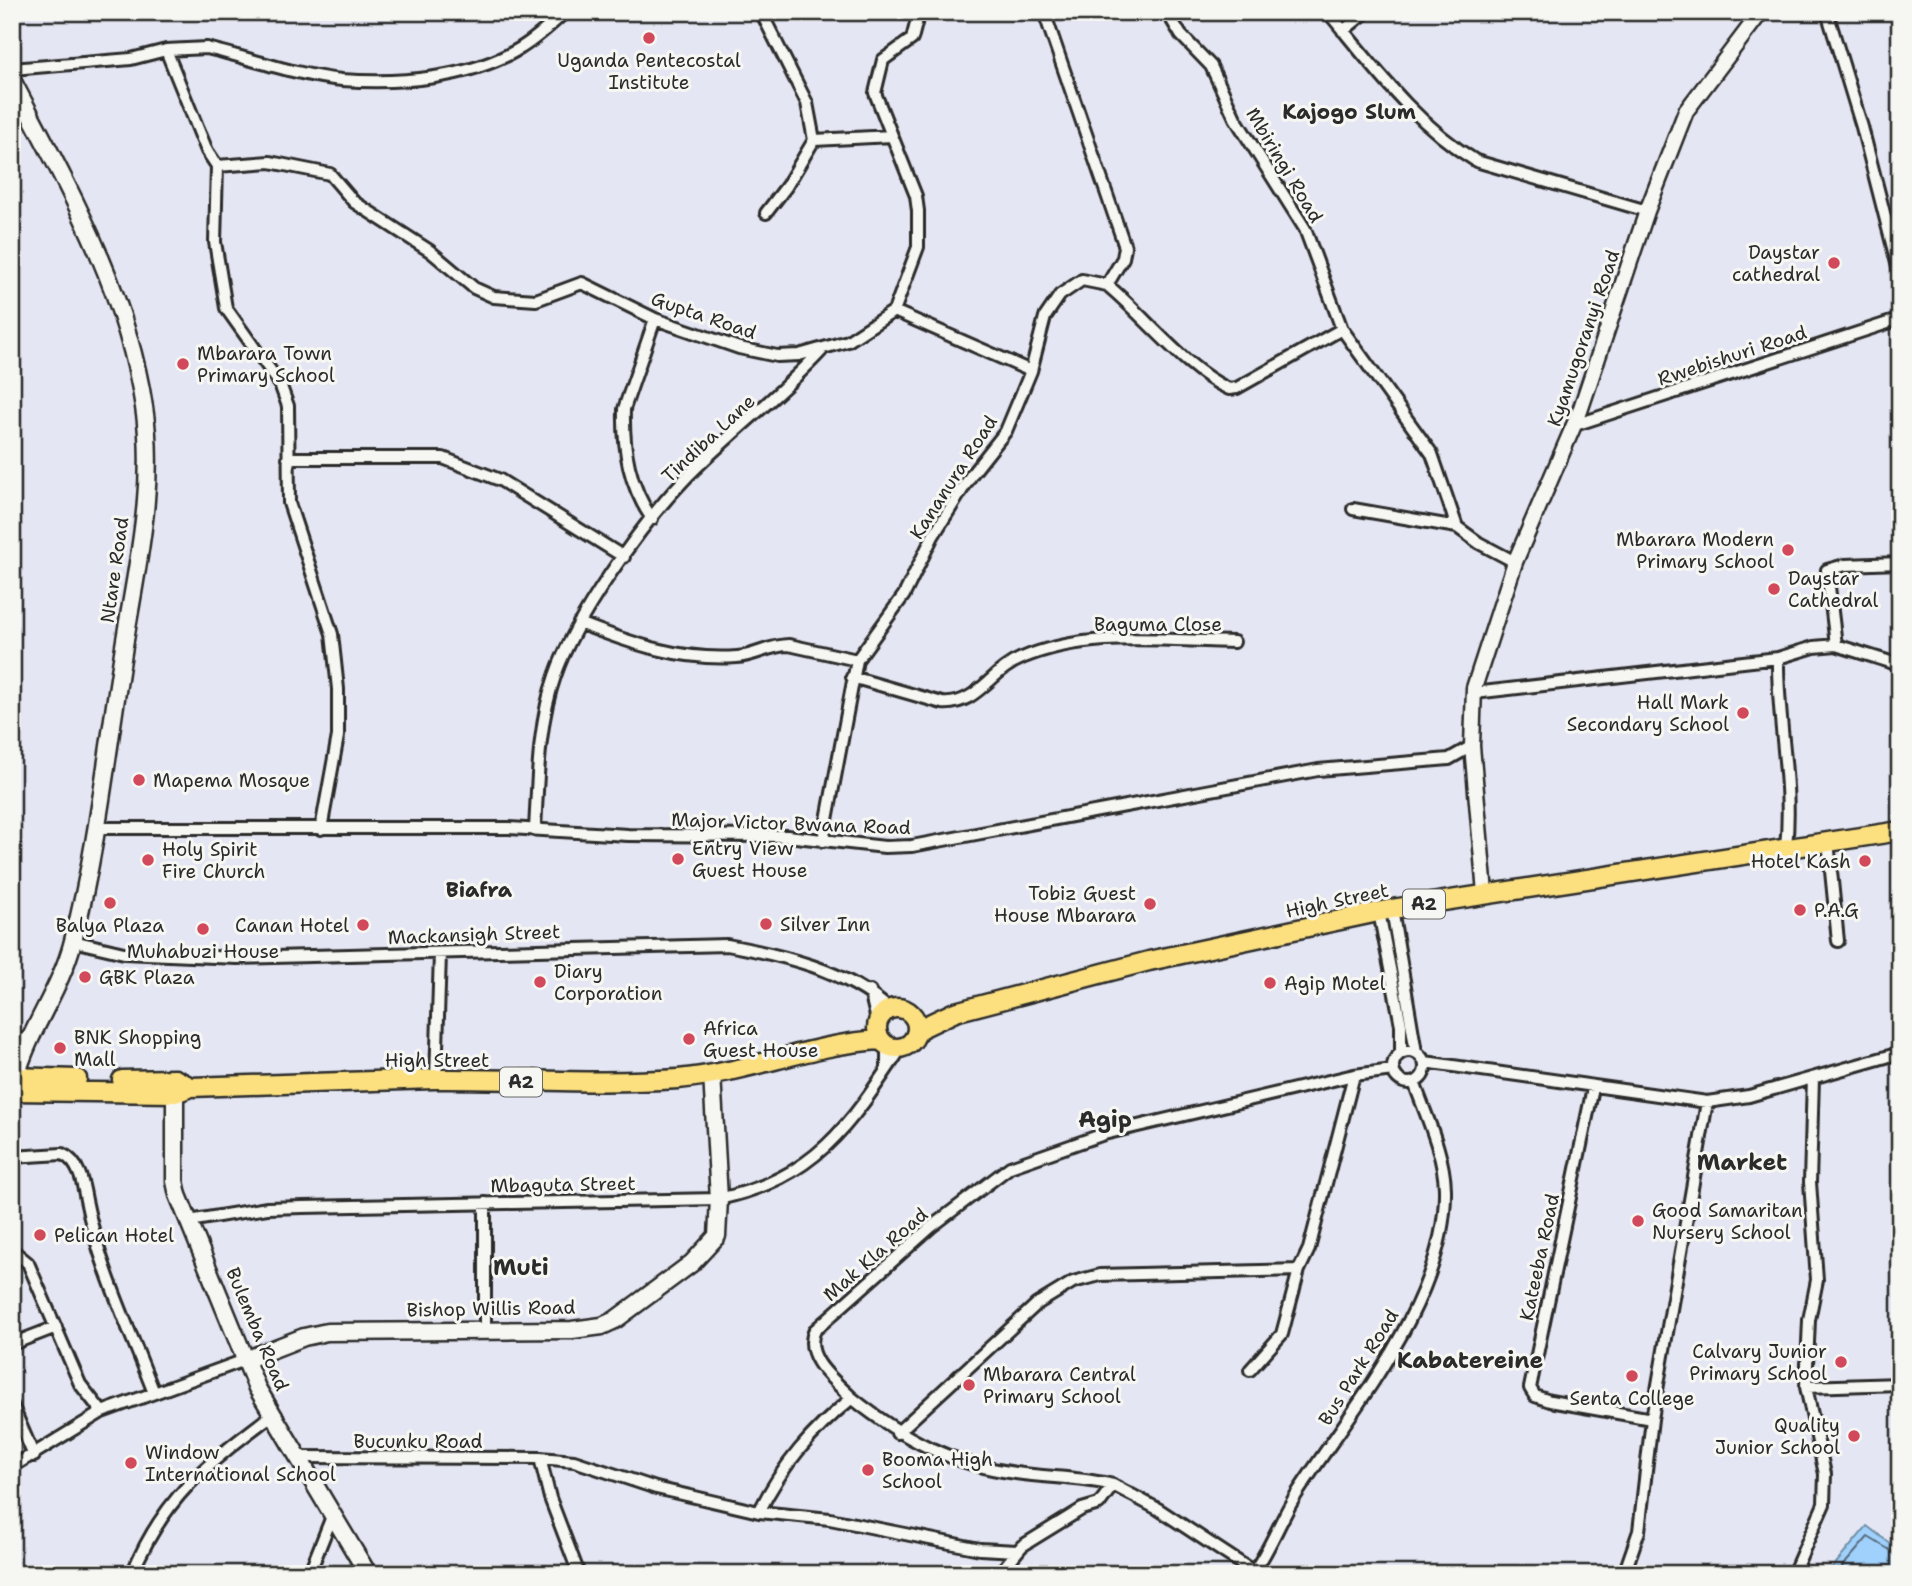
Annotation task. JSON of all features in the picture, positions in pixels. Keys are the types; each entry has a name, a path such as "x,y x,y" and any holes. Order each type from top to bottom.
{"main road":[{"name":"Ntare Road","path":"12,80 94,239 122,314 145,408 147,466 142,531 97,828 73,941 51,994 20,1039 14,1082"},
{"name":"High Street","path":"14,1082 180,1086 436,1079 560,1083 673,1079 712,1074 848,1042 888,1028 1149,961 1385,911 1485,892 1900,831"},
{"name":"High Street","path":"888,1028 913,1015 917,1030 955,1012"},
{"name":"Bishop Willis Road","path":"245,1360 304,1337 327,1332 572,1330 615,1320 667,1284 714,1242 718,1227 719,1199 712,1074"},
{"name":"Bulemba Road","path":"180,1086 175,1181 189,1221 245,1360 272,1415 368,1574"}],"street":[{"path":"12,69 131,59 166,50 207,47 341,80 399,80 450,74 497,60 521,48 565,12"},
{"path":"761,12 807,103 814,140 786,187 766,212"},
{"path":"919,12 912,39 883,60 875,93 918,211 918,247 894,311 1031,371"},
{"path":"1044,12 1125,247 1108,285 1135,308 1158,334 1229,389 1237,388 1342,329"},
{"name":"Mbiringi Road","path":"1167,12 1181,35 1211,66 1235,118 1305,229 1342,329 1432,454 1457,527"},
{"path":"1328,12 1407,107 1476,161 1647,211"},
{"path":"1343,31 1366,12"},
{"name":"Kyamugoranyi Road","path":"1485,892 1472,746 1474,693 1515,562 1575,425 1647,211 1686,111 1761,12"},
{"path":"1827,12 1862,127 1900,275"},
{"path":"166,50 207,151 217,166 215,242 226,308 280,384 288,406 289,503 332,634 338,689 338,736 321,829"},
{"path":"814,140 892,136"},
{"name":"Gupta Road","path":"217,166 270,162 330,174 354,202 430,251 474,288 494,297 536,300 582,284 655,319 739,348 777,356 799,355 848,341 894,311"},
{"name":"Kananura Road","path":"823,841 857,660 904,594 933,536 972,474 1006,431 1031,371 1045,317 1060,295 1082,280 1108,285"},
{"path":"652,519 631,481 624,409 655,319"},
{"name":"Rwebishuri Road","path":"1575,425 1900,319"},
{"name":"Tindiba Lane","path":"535,829 540,750 554,677 579,623 624,557 682,482 786,388 822,350"},
{"path":"288,458 443,458 500,480 624,557"},
{"path":"1353,509 1457,527 1479,543 1515,562"},
{"path":"1836,645 1827,570 1844,565 1900,563"},
{"path":"579,623 632,645 694,656 744,657 778,645 789,645 857,660"},
{"name":"Baguma Close","path":"852,677 942,704 957,704 971,698 996,672 1009,663 1072,644 1110,640 1234,642"},
{"path":"1474,693 1778,658 1814,647 1836,645 1900,665"},
{"path":"1778,658 1779,719 1789,790 1786,847"},
{"name":"Major Victor Bwana Road","path":"97,828 535,829 628,835 787,836 886,847 925,844 1318,770 1449,759 1472,746"},
{"path":"1828,841 1838,941"},
{"path":"1385,911 1416,1052 1425,1062 1593,1088 1707,1102 1749,1096 1900,1054"},
{"path":"1385,911 1401,1025 1401,1052 1393,1061 1392,1069 1400,1081 1414,1082 1423,1074 1425,1062"},
{"name":"Mackansigh Street","path":"73,941 124,953 200,957 440,954 662,944 727,945 789,960 870,991 888,1028"},
{"path":"436,1079 440,954"},
{"path":"870,991 888,1028"},
{"name":"Mbaguta Street","path":"189,1221 267,1208 719,1199 762,1185 813,1159 850,1123 887,1069 888,1028"},
{"path":"1401,1052 1416,1052"},
{"name":"Mak Kla Road","path":"1255,1573 1158,1509 1112,1485 1079,1477 1017,1474 971,1465 924,1448 897,1433 852,1398 819,1364 811,1339 816,1331 931,1227 1010,1167 1104,1134 1354,1075 1392,1069"},
{"path":"1250,1370 1282,1334 1299,1270 1309,1249 1354,1075"},
{"path":"1793,1574 1824,1504 1825,1474 1806,1387 1810,1320 1817,1280 1810,1182 1812,1078"},
{"name":"Bus Park Road","path":"1255,1573 1295,1497 1403,1336 1422,1295 1444,1214 1445,1187 1434,1138 1414,1082"},
{"name":"Kateeba Road","path":"1593,1088 1530,1388 1535,1396 1550,1401 1652,1419"},
{"path":"1625,1574 1639,1531 1652,1419 1707,1102"},
{"path":"12,1157 62,1154 70,1157 82,1178 93,1234 154,1393"},
{"path":"485,1203 485,1329"},
{"path":"12,1250 27,1263 80,1384 102,1412"},
{"path":"897,1433 1037,1304 1073,1282 1100,1275 1299,1270"},
{"path":"12,1343 56,1327"},
{"path":"12,1467 102,1412 245,1360"},
{"path":"1806,1387 1900,1384"},
{"path":"760,1512 773,1484 795,1452 822,1423 852,1398"},
{"path":"12,1405 34,1456"},
{"path":"132,1574 161,1516 191,1479 272,1415"},
{"name":"Bucunku Road","path":"296,1457 540,1458"},
{"path":"579,1574 550,1498 540,1458 574,1461 656,1488 760,1512 830,1519 980,1549 1017,1551"},
{"path":"999,1574 1017,1551 1082,1509 1099,1504 1112,1485"},
{"path":"309,1574 333,1514"}],"water":[{"path":"1867,1526 1900,1551 1900,1574 1827,1574"}],"place":[{"name":"Uganda Pentecostal Institute","path":"649,38"},
{"name":"Daystar cathedral","path":"1834,263"},
{"name":"Mbarara Town Primary School","path":"183,364"},
{"name":"Mbarara Modern Primary School","path":"1788,550"},
{"name":"Daystar Cathedral","path":"1774,589"},
{"name":"Hall Mark Secondary School","path":"1743,713"},
{"name":"Mapema Mosque","path":"139,780"},
{"name":"Entry View Guest House","path":"678,859"},
{"name":"Holy Spirit Fire Church","path":"148,860"},
{"name":"Hotel Kash","path":"1865,861"},
{"name":"Balya Plaza","path":"110,903"},
{"name":"Tobiz Guest House Mbarara","path":"1150,904"},
{"name":"P.A.G","path":"1800,910"},
{"name":"Silver Inn","path":"766,924"},
{"name":"Canan Hotel","path":"363,925"},
{"name":"Muhabuzi House","path":"203,929"},
{"name":"GBK Plaza","path":"85,977"},
{"name":"Diary Corporation","path":"540,982"},
{"name":"Agip Motel","path":"1270,983"},
{"name":"Africa Guest House","path":"689,1039"},
{"name":"BNK Shopping Mall","path":"60,1048"},
{"name":"Good Samaritan Nursery School","path":"1638,1221"},
{"name":"Pelican Hotel","path":"40,1235"},
{"name":"Calvary Junior Primary School","path":"1841,1362"},
{"name":"Senta College","path":"1632,1376"},
{"name":"Mbarara Central Primary School","path":"969,1385"},
{"name":"Quality Junior School","path":"1854,1436"},
{"name":"Window International School","path":"131,1463"},
{"name":"Booma High School","path":"868,1470"}],"district":[{"name":"Kajogo Slum","path":"1349,112"},
{"name":"Biafra","path":"479,890"},
{"name":"Agip","path":"1105,1119"},
{"name":"Market","path":"1742,1162"},
{"name":"Muti","path":"521,1267"},
{"name":"Kabatereine","path":"1470,1360"}]}
